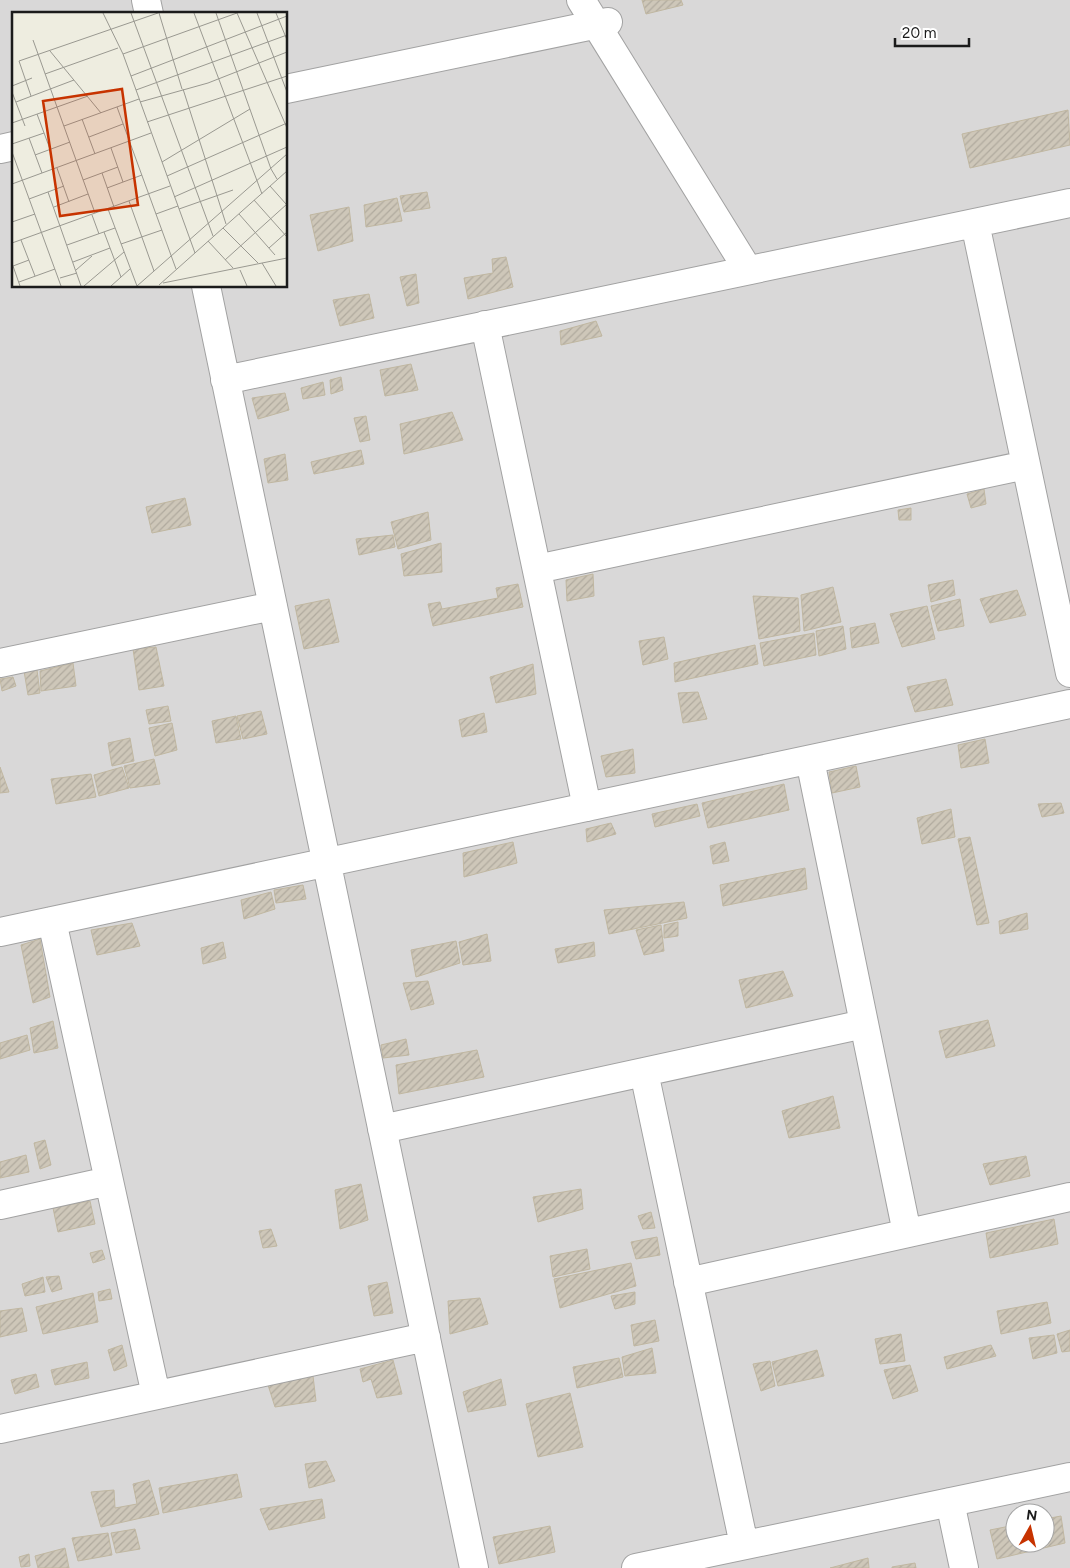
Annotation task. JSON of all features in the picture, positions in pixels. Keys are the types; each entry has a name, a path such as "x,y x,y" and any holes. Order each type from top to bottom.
{"street":[{"path":"581,0 602,23 748,270"},
{"path":"288,89 602,23"},
{"path":"225,380 1070,203"},
{"path":"975,222 1070,673"},
{"path":"206,288 474,1568"},
{"path":"485,325 587,807"},
{"path":"537,569 1026,465"},
{"path":"0,661 273,606"},
{"path":"0,932 1070,704"},
{"path":"810,760 907,1233"},
{"path":"52,921 156,1395"},
{"path":"382,1129 864,1024"},
{"path":"644,1072 744,1545"},
{"path":"0,1205 109,1181"},
{"path":"688,1282 1070,1197"},
{"path":"0,1429 426,1337"},
{"path":"652,1566 1070,1477"},
{"path":"950,1502 964,1568"}],"shaded area":[{"path":"0,0 1070,0 1070,1568 0,1568"}],"building":[{"path":"642,0 681,0 683,5 646,14"},
{"path":"1068,110 1070,145 970,168 962,134"},
{"path":"427,192 430,208 404,212 400,196"},
{"path":"397,198 402,221 366,227 364,205"},
{"path":"349,207 353,241 318,251 310,215"},
{"path":"506,257 513,287 468,299 464,278 493,273 492,259"},
{"path":"416,274 419,303 407,306 400,277"},
{"path":"369,294 374,318 340,326 333,300"},
{"path":"596,321 602,336 561,345 560,331"},
{"path":"411,364 418,390 385,396 380,370"},
{"path":"341,377 343,390 331,394 330,380"},
{"path":"323,382 325,395 303,399 301,388"},
{"path":"285,393 289,410 258,419 252,398"},
{"path":"452,412 463,440 404,454 400,424"},
{"path":"366,416 370,440 360,442 354,418"},
{"path":"361,450 364,464 314,474 311,462"},
{"path":"285,454 288,480 268,483 264,459"},
{"path":"984,489 986,504 971,508 967,494"},
{"path":"185,498 191,525 152,533 146,507"},
{"path":"911,508 911,520 899,520 898,510"},
{"path":"428,512 431,540 398,549 391,522"},
{"path":"393,535 395,547 359,555 356,539"},
{"path":"441,543 442,572 404,576 401,554"},
{"path":"593,574 594,596 567,601 566,580"},
{"path":"953,580 955,595 931,602 928,585"},
{"path":"518,584 523,607 433,626 428,604 440,602 442,609 498,598 496,588"},
{"path":"833,587 841,622 804,631 801,595"},
{"path":"1017,590 1026,615 990,623 980,599"},
{"path":"753,596 798,598 800,631 759,639"},
{"path":"329,599 339,642 304,649 295,606"},
{"path":"960,599 964,626 938,631 931,606"},
{"path":"927,606 935,639 902,647 890,614"},
{"path":"875,623 879,643 852,648 850,628"},
{"path":"843,626 846,649 819,656 816,631"},
{"path":"814,633 816,655 764,666 760,643"},
{"path":"664,637 668,659 643,665 639,641"},
{"path":"755,645 758,664 675,682 674,663"},
{"path":"156,647 164,686 139,690 133,649"},
{"path":"73,663 76,686 41,691 40,671"},
{"path":"533,664 536,694 496,703 490,677"},
{"path":"37,670 40,693 28,695 24,671"},
{"path":"13,677 16,686 2,691 0,679"},
{"path":"946,679 953,705 915,712 907,687"},
{"path":"698,692 707,719 683,723 678,693"},
{"path":"168,706 171,721 149,724 146,710"},
{"path":"261,711 267,734 243,739 237,716"},
{"path":"484,713 487,732 462,737 459,720"},
{"path":"236,716 241,739 216,743 212,721"},
{"path":"172,723 177,750 155,756 149,728"},
{"path":"130,738 134,761 112,766 108,743"},
{"path":"985,739 989,763 961,768 958,745"},
{"path":"633,749 635,773 606,777 601,756"},
{"path":"154,759 160,784 130,788 124,766"},
{"path":"856,766 860,787 832,793 829,772"},
{"path":"0,767 9,792 0,793"},
{"path":"122,767 129,788 99,796 94,775"},
{"path":"91,774 96,797 56,804 51,779"},
{"path":"784,784 789,810 708,828 702,803"},
{"path":"1061,803 1064,813 1042,817 1038,804"},
{"path":"697,804 700,816 655,827 652,814"},
{"path":"951,809 955,837 922,844 917,818"},
{"path":"611,823 616,834 587,842 586,829"},
{"path":"970,837 989,923 977,925 958,839"},
{"path":"513,842 517,863 464,877 463,853"},
{"path":"725,842 729,861 713,864 710,846"},
{"path":"805,868 807,889 723,906 720,885"},
{"path":"303,885 306,899 276,903 274,890"},
{"path":"271,892 275,909 244,919 241,900"},
{"path":"684,902 687,918 609,934 604,910"},
{"path":"1027,913 1028,929 1000,934 999,921"},
{"path":"678,922 678,936 664,938 664,925"},
{"path":"132,923 140,946 97,955 91,930"},
{"path":"661,925 664,951 644,955 636,930"},
{"path":"487,934 491,961 463,965 459,942"},
{"path":"40,939 50,997 33,1003 21,945"},
{"path":"456,941 460,963 416,977 411,950"},
{"path":"223,942 226,958 203,964 201,948"},
{"path":"594,942 595,956 558,963 555,949"},
{"path":"783,971 793,996 746,1008 739,980"},
{"path":"428,981 434,1004 411,1010 403,983"},
{"path":"988,1020 995,1046 946,1058 939,1031"},
{"path":"53,1021 58,1048 34,1053 30,1028"},
{"path":"27,1035 30,1050 0,1059 0,1043"},
{"path":"406,1039 409,1055 383,1058 381,1045"},
{"path":"477,1050 484,1077 399,1094 396,1065"},
{"path":"833,1096 840,1128 789,1138 782,1111"},
{"path":"45,1140 51,1165 40,1169 34,1143"},
{"path":"26,1155 29,1172 0,1178 0,1162"},
{"path":"1026,1156 1030,1176 990,1185 983,1164"},
{"path":"361,1184 368,1220 340,1229 335,1190"},
{"path":"581,1189 583,1209 538,1222 533,1197"},
{"path":"90,1201 95,1224 58,1232 53,1208"},
{"path":"651,1212 655,1228 643,1229 638,1216"},
{"path":"1054,1219 1058,1244 990,1258 986,1233"},
{"path":"271,1229 277,1246 263,1248 259,1231"},
{"path":"657,1237 660,1255 636,1259 631,1242"},
{"path":"587,1249 590,1269 553,1277 550,1256"},
{"path":"102,1250 105,1259 93,1263 90,1253"},
{"path":"631,1263 636,1286 560,1308 554,1279"},
{"path":"59,1276 62,1289 52,1292 46,1277"},
{"path":"43,1277 45,1292 25,1296 22,1284"},
{"path":"387,1282 393,1313 374,1316 368,1286"},
{"path":"110,1289 112,1299 99,1301 98,1292"},
{"path":"635,1292 635,1304 615,1309 611,1296"},
{"path":"93,1293 98,1322 43,1334 36,1307"},
{"path":"480,1298 488,1324 450,1334 448,1301"},
{"path":"1047,1302 1051,1323 1001,1334 997,1311"},
{"path":"22,1308 27,1331 0,1337 0,1311"},
{"path":"655,1320 659,1341 634,1346 631,1325"},
{"path":"1070,1330 1070,1351 1062,1352 1057,1334"},
{"path":"901,1334 905,1361 880,1364 875,1339"},
{"path":"1054,1335 1057,1353 1033,1359 1029,1338"},
{"path":"122,1345 127,1366 114,1371 108,1350"},
{"path":"991,1345 996,1356 947,1369 944,1357"},
{"path":"652,1348 656,1373 625,1376 622,1357"},
{"path":"817,1350 824,1376 778,1386 772,1362"},
{"path":"619,1358 623,1377 577,1388 573,1367"},
{"path":"393,1360 402,1394 377,1398 371,1379 363,1382 360,1369"},
{"path":"770,1361 775,1386 761,1391 753,1364"},
{"path":"87,1362 89,1378 55,1385 51,1370"},
{"path":"910,1365 918,1391 893,1399 884,1370"},
{"path":"36,1374 39,1387 15,1394 11,1380"},
{"path":"313,1376 316,1401 275,1407 268,1385"},
{"path":"501,1379 506,1405 468,1412 463,1392"},
{"path":"570,1393 583,1447 538,1457 526,1404"},
{"path":"326,1461 335,1481 309,1488 305,1464"},
{"path":"237,1474 242,1497 163,1513 159,1488"},
{"path":"149,1480 159,1514 101,1527 91,1492 114,1490 115,1508 137,1504 133,1484"},
{"path":"322,1499 325,1518 269,1530 260,1509"},
{"path":"1061,1516 1065,1543 1055,1545 1055,1517"},
{"path":"550,1526 555,1552 499,1564 493,1537"},
{"path":"1005,1527 1005,1553 1022,1553 997,1559 990,1530"},
{"path":"135,1529 140,1549 116,1553 111,1533"},
{"path":"108,1533 112,1555 78,1561 72,1538"},
{"path":"65,1548 69,1568 38,1568 35,1556"},
{"path":"29,1554 30,1566 21,1567 19,1557"},
{"path":"868,1558 869,1568 830,1568"},
{"path":"915,1563 916,1568 892,1568 892,1567"}]}
